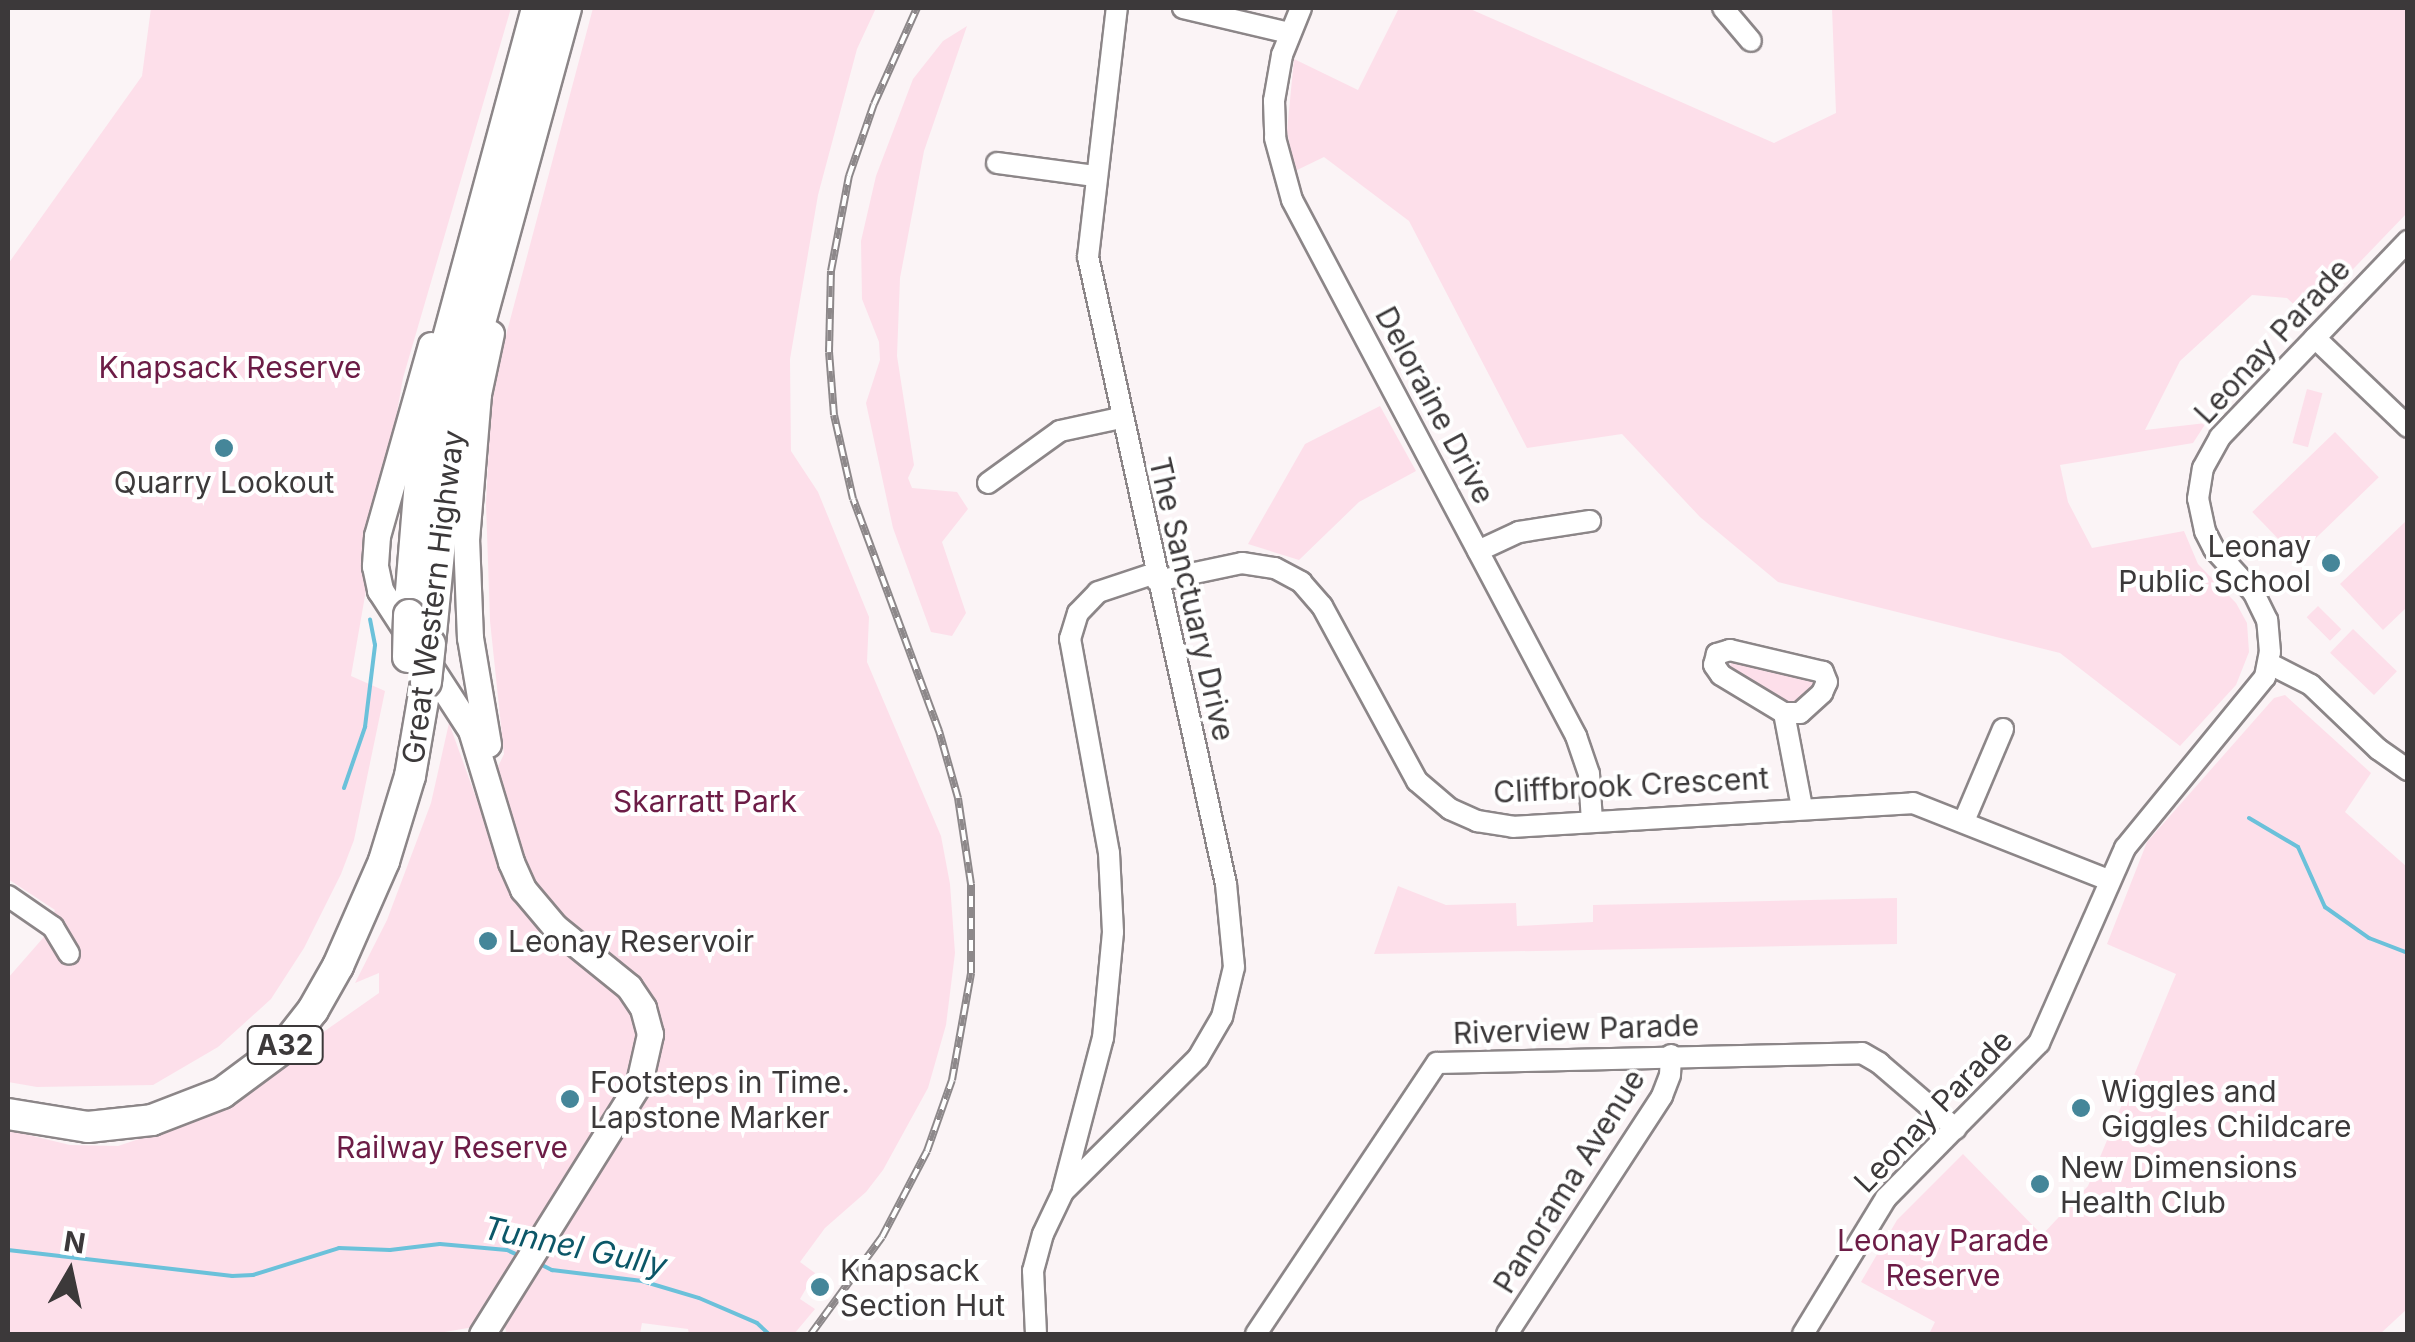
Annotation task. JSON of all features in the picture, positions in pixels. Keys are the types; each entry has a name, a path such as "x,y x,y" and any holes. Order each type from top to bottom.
{"highway":[{"name":"Great Western Highway","path":"8,1114 88,1127 152,1120 222,1093 284,1046 314,1010 338,966 384,860 410,776 426,682 409,616 421,468 433,394 556,9"},
{"name":"Great Western Highway","path":"8,1097 84,1108 151,1100 211,1078 272,1030 315,972 368,856 396,760 419,651 461,392 525,101"}],"main road":[{"path":"506,843 472,653 466,514 478,394 538,155 525,101"},
{"path":"488,1326 642,1076 649,1028 638,1000 624,982 554,926 518,880 471,730 386,604 374,554 496,129 525,101"}],"street":[{"name":"The Sanctuary Drive","path":"1036,1334 1033,1271 1043,1234 1063,1192 1198,1058 1222,1017 1234,967 1226,884 1120,418 1088,257 1094,176 1116,8"},
{"path":"1182,8 1290,33"},
{"name":"Deloraine Drive","path":"1301,8 1277,79 1274,120 1292,200 1583,752 1592,822"},
{"path":"1722,8 1752,42"},
{"path":"997,163 1094,176"},
{"name":"Leonay Parade","path":"1803,1334 1886,1198 2039,1043 2108,880 2146,819 2247,704 2270,664 2268,627 2259,602 2204,531 2200,482 2220,437 2408,242"},
{"path":"2315,338 2408,427"},
{"path":"988,483 1060,430 1120,418"},
{"path":"1478,551 1528,530 1590,521"},
{"name":"Cliffbrook Crescent","path":"1063,1192 1103,1038 1112,972 1110,854 1070,638 1078,613 1098,592 1156,577 1242,563 1266,565 1292,576 1322,606 1409,770 1426,792 1450,809 1492,825 1900,802 1964,820 2108,880"},
{"path":"1784,712 1800,712 1822,693 1827,682 1823,672 1730,650 1717,654 1714,666 1721,674 1784,712 1802,807"},
{"path":"2270,664 2311,686 2378,749 2408,770"},
{"path":"1964,820 2003,729"},
{"path":"8,896 52,927 69,954"},
{"name":"Riverview Parade","path":"1256,1334 1438,1064 1671,1055 1868,1055 1956,1129"},
{"name":"Panorama Avenue","path":"1508,1334 1662,1096 1670,1076 1671,1055"},
{"path":"1077,1140 1086,1151 1101,1157"}],"green space":[{"name":"Knapsack Reserve","path":"151,8 511,8 403,378 351,676 385,691 354,840 341,874 304,948 271,999 218,1047 153,1085 37,1087 8,1082 8,978 43,938 55,910 8,879 8,264 142,76"},
{"name":"Skarratt Park","path":"593,8 876,8 857,49 818,195 790,359 791,451 818,492 869,617 867,662 941,836 950,884 955,953 946,1025 928,1088 883,1170 866,1192 825,1228 800,1262 815,1273 800,1299 815,1309 794,1334 689,1334 688,1329 642,1323 640,1334 507,1334 503,1322 433,1334 8,1334 8,1130 70,1145 118,1146 220,1112 278,1073 322,1033 379,993 379,973 355,983 387,920 431,803 449,723 479,806 504,754 490,621 486,504 492,388"},
{"path":"1399,8 1468,8 1774,143 1836,113 1832,8 2407,8 2407,213 2307,317 2287,298 2252,295 2180,361 2145,430 2206,423 2193,443 2060,465 2068,502 2092,548 2184,531 2198,564 2236,603 2247,623 2249,652 2236,685 2180,746 2060,653 1778,582 1700,517 1622,434 1527,448 1409,221 1324,157 1295,171 1287,131 1294,59 1358,90"},
{"path":"967,26 924,151 900,278 897,356 914,465 908,478 912,488 957,492 968,509 942,542 966,613 952,636 931,632 893,528 866,403 880,360 879,342 862,299 861,241 876,176 913,79 943,41"},
{"path":"2307,389 2322,393 2308,447 2293,443"},
{"path":"1380,406 1416,471 1359,502 1299,560 1248,544 1305,444"},
{"path":"2335,432 2379,477 2296,557 2252,512"},
{"path":"2407,520 2407,607 2383,630 2340,584"},
{"path":"2318,606 2341,629 2330,641 2307,617"},
{"path":"2353,629 2397,671 2374,695 2330,653"},
{"path":"1732,659 1815,679 1816,687 1799,702 1785,703 1729,670"},
{"name":"Leonay Parade Reserve","path":"2285,695 2371,773 2345,812 2407,867 2407,1309 2380,1334 1929,1334 1935,1322 1861,1282 1897,1220 1963,1154 2042,1235 2088,1186 2176,974 2107,944 2147,842 2274,698"},
{"path":"1398,886 1446,905 1516,903 1517,926 1593,922 1593,905 1897,898 1897,944 1374,954"}],"waterway":[{"path":"344,788 365,727 375,645 370,619"},
{"path":"2249,818 2298,847 2325,907 2369,938 2408,953"},
{"name":"Tunnel Gully","path":"8,1250 232,1276 253,1275 339,1248 390,1250 440,1244 507,1250 520,1256"},
{"name":"Tunnel Gully","path":"538,1263 552,1270 642,1281 699,1298 757,1323 769,1334"}],"railway":[{"path":"811,1334 882,1237 927,1151 952,1080 971,973 971,884 958,798 939,731 853,499 834,415 829,352 831,271 849,176 874,104 917,8"}],"place":[{"name":"Quarry Lookout","path":"224,448"},
{"name":"Leonay Public School","path":"2331,563"},
{"name":"Leonay Reservoir","path":"488,941"},
{"name":"Footsteps in Time. Lapstone Marker","path":"570,1099"},
{"name":"Wiggles and Giggles Childcare","path":"2081,1108"},
{"name":"New Dimensions Health Club","path":"2040,1184"},
{"name":"Knapsack Section Hut","path":"820,1287"}],"park label":[{"name":"Railway Reserve","path":"452,1147"}]}
